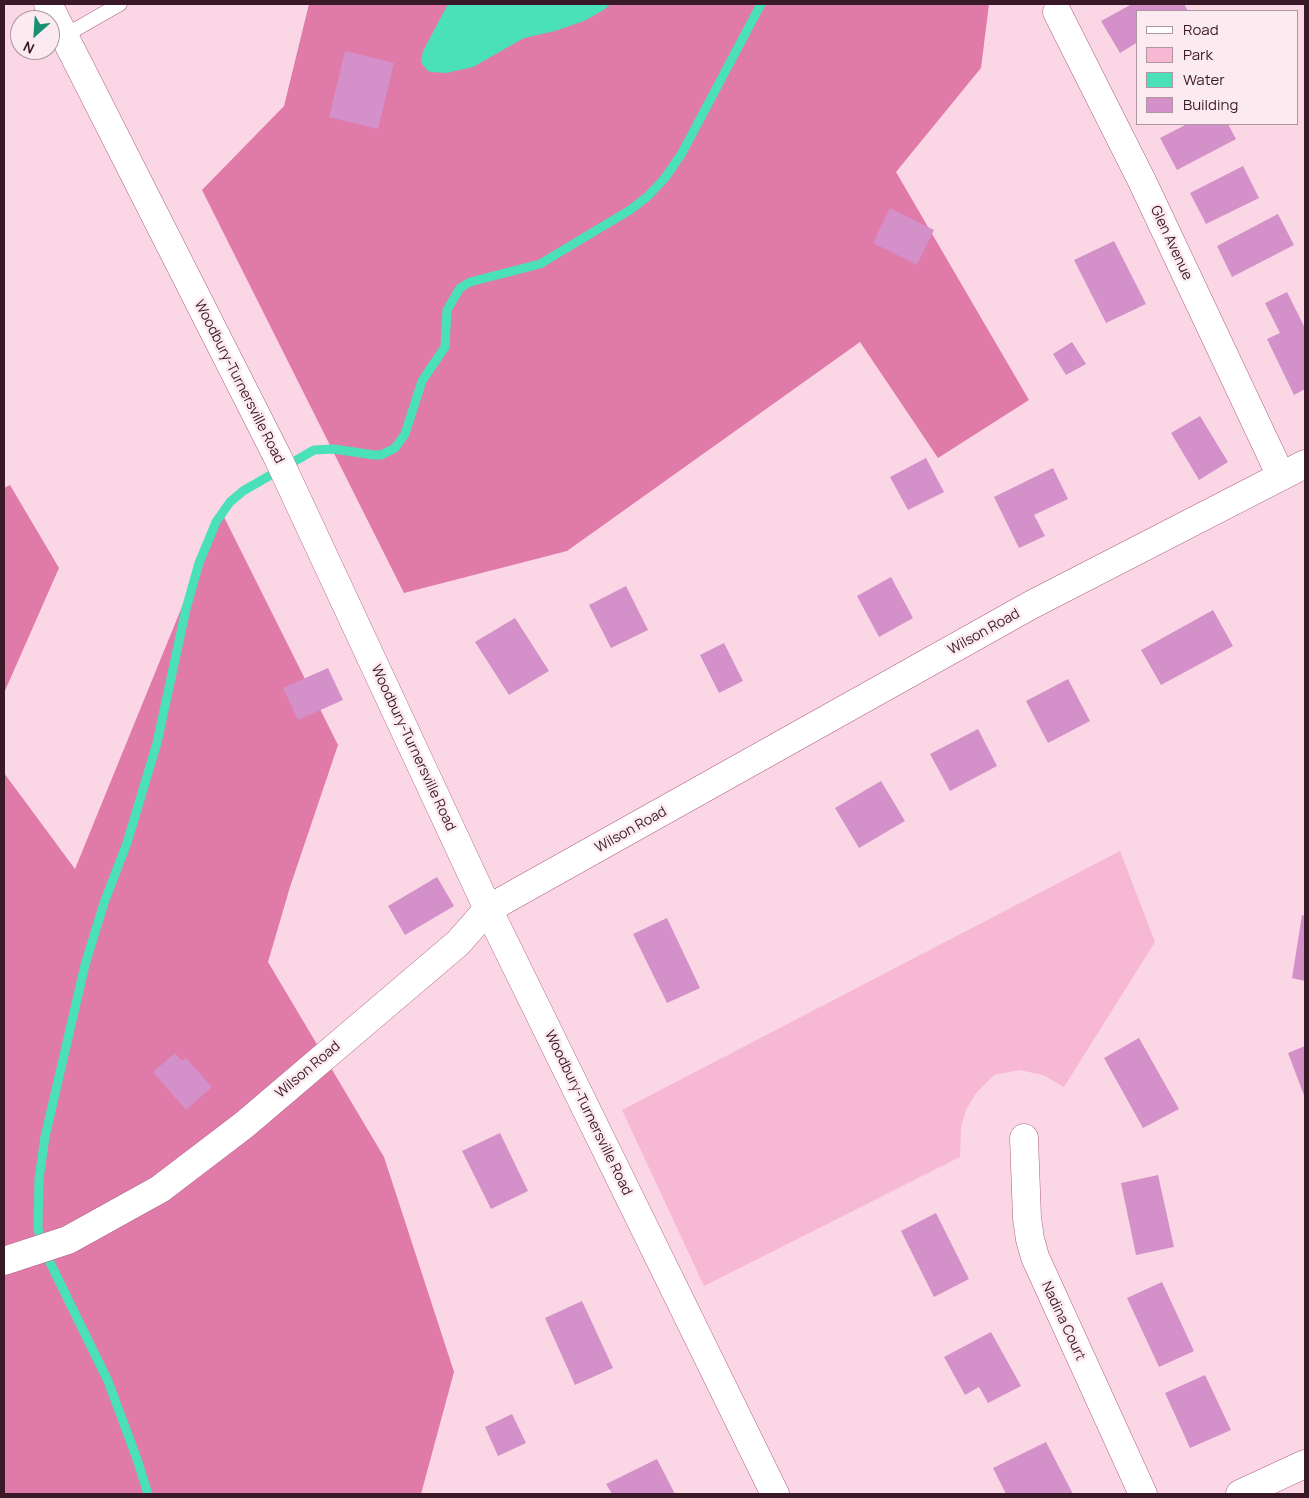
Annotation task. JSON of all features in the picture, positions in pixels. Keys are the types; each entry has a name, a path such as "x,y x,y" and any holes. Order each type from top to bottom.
{"street":[{"name":"Woodbury-Turnersville Road","path":"48,4 278,458 488,909 775,1494"},
{"name":"Glen Avenue","path":"1056,12 1142,182 1293,470"},
{"name":"Wilson Road","path":"4,1261 68,1240 160,1189 244,1125 436,962 458,943 488,909 1031,605 1293,470"},
{"name":"Nadina Court","path":"1024,1138 1027,1218 1035,1257 1143,1494"},
{"path":"1240,1494 1305,1464"}],"lane":[{"path":"64,36 120,4"}],"green space":[{"path":"1120,851 1155,942 1064,1087 1043,1075 1019,1070 994,1075 976,1093 966,1110 961,1127 960,1157 704,1286 622,1110"}],"shaded area":[{"path":"309,4 989,4 981,68 896,172 1029,400 938,458 860,342 567,551 404,593 202,190 284,106"},
{"path":"10,485 59,568 4,693 4,488"},
{"path":"221,511 338,745 290,887 268,962 384,1157 454,1372 421,1494 4,1494 4,773 75,869"}],"water":[{"path":"448,4 611,4 584,21 555,31 524,38 473,67 446,73 428,71 421,61 423,51"}],"building":[{"path":"1132,4 1184,4 1187,10 1136,10 1136,43 1120,53 1101,21"},
{"path":"345,51 394,63 378,129 329,117"},
{"path":"1185,125 1229,125 1236,139 1177,170 1160,138"},
{"path":"1243,166 1259,198 1206,224 1190,193"},
{"path":"890,208 934,230 917,265 873,243"},
{"path":"1278,214 1294,245 1232,277 1217,246"},
{"path":"1114,241 1146,304 1106,323 1074,260"},
{"path":"1287,292 1305,328 1305,389 1294,395 1267,339 1280,333 1265,303"},
{"path":"1072,342 1086,364 1066,375 1053,354"},
{"path":"1200,416 1228,462 1199,480 1171,433"},
{"path":"926,458 944,492 908,510 890,477"},
{"path":"1053,468 1068,499 1034,515 1045,536 1019,548 994,497"},
{"path":"891,577 913,618 879,637 857,596"},
{"path":"626,586 648,630 611,648 589,605"},
{"path":"1213,610 1233,646 1161,685 1141,650"},
{"path":"515,618 549,671 509,695 475,642"},
{"path":"724,643 743,681 719,693 700,655"},
{"path":"328,668 343,700 298,720 283,688"},
{"path":"1068,679 1090,721 1048,743 1026,701"},
{"path":"978,729 997,766 950,791 930,754"},
{"path":"881,781 905,821 859,848 835,808"},
{"path":"437,877 454,906 405,935 388,906"},
{"path":"1302,915 1305,916 1305,981 1292,978"},
{"path":"667,918 700,988 667,1003 633,934"},
{"path":"1139,1038 1179,1109 1143,1128 1104,1058"},
{"path":"1305,1046 1305,1098 1288,1053"},
{"path":"175,1053 182,1061 186,1058 212,1087 186,1110 153,1072"},
{"path":"500,1133 528,1191 491,1209 462,1151"},
{"path":"1158,1175 1174,1247 1136,1255 1121,1183"},
{"path":"936,1213 969,1279 934,1297 901,1231"},
{"path":"1162,1282 1194,1351 1159,1367 1127,1298"},
{"path":"582,1301 613,1368 575,1385 545,1318"},
{"path":"991,1332 1021,1386 988,1403 979,1387 965,1395 944,1357"},
{"path":"1205,1375 1231,1430 1190,1448 1165,1393"},
{"path":"512,1414 526,1443 498,1456 485,1427"},
{"path":"1046,1442 1073,1494 1006,1494 993,1468"},
{"path":"657,1459 675,1494 612,1494 606,1484"}],"waterway":[{"path":"148,1494 108,1381 41,1244 38,1227 39,1179 45,1137 85,965 104,903 127,843 157,743 186,609 199,563 216,522 230,502 243,491 314,450 334,449 381,455 395,448 405,434 422,381 445,347 447,310 460,288 470,282 540,264 630,210 647,197 665,178 682,153 761,4"}]}
